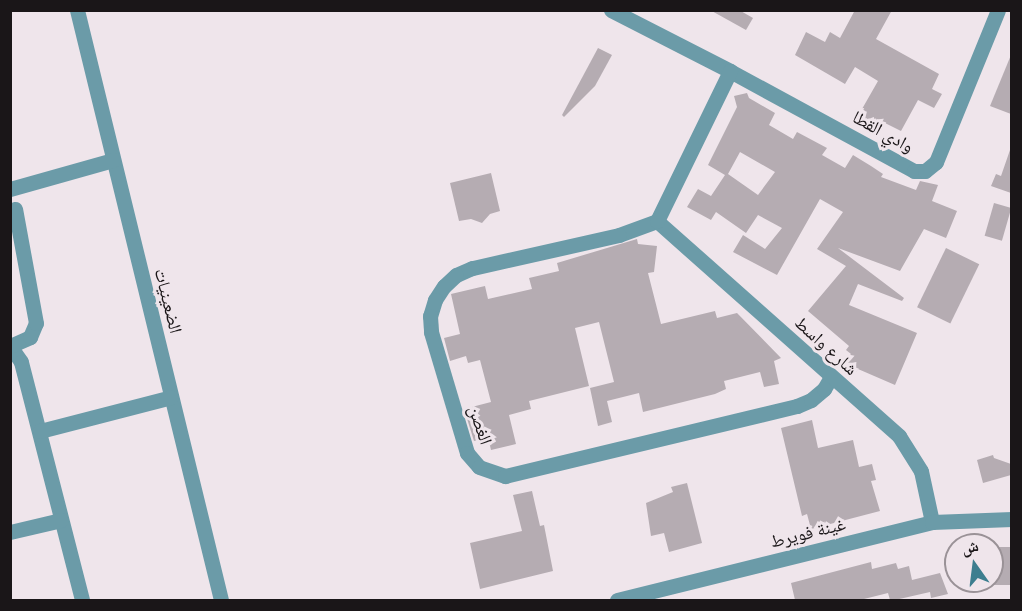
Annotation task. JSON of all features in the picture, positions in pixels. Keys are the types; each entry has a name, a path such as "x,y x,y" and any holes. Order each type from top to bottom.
{"street":[{"name":"الضعينيات","path":"76,10 221,600"},
{"name":"وادي القطا","path":"611,10 730,71 914,171 926,171 936,162 998,10"},
{"path":"657,221 730,71"},
{"path":"10,189 114,160"},
{"path":"15,209 36,323 30,337 10,346 21,362 82,600"},
{"name":"الغصن","path":"657,221 619,235 471,268 456,275 444,285 433,308 431,332 467,453 479,467 487,472 505,476 797,406 817,395 831,377"},
{"name":"شارع واسط","path":"657,221 899,436 921,471 932,522"},
{"path":"40,431 171,397"},
{"name":"غينة فويرط","path":"617,600 932,522 971,518 1011,519"},
{"path":"10,532 60,520"}],"building":[{"path":"710,10 739,10 753,18 746,30"},
{"path":"855,10 892,10 876,39 939,74 932,89 942,94 934,108 918,100 901,131 877,119 874,128 860,123 865,111 862,109 878,81 855,67 845,84 795,55 806,32 825,42 830,32 840,38"},
{"path":"598,48 612,55 595,86 564,117 562,115"},
{"path":"1011,55 1011,114 990,106"},
{"path":"747,93 749,98 775,113 769,125 793,139 797,132 827,148 822,155 845,168 853,155 883,174 881,177 916,190 920,181 938,185 932,201 957,211 946,238 924,229 900,271 838,248 904,298 902,301 858,284 849,305 917,333 895,385 858,369 856,372 844,362 851,354 846,350 849,346 808,311 846,266 817,249 843,212 820,199 777,275 733,252 743,235 765,249 782,228 758,215 746,233 716,212 711,220 687,207 698,189 711,196 725,175 708,165 737,107 734,96","holes":["740,152 775,172 758,195 728,174"]},
{"path":"1010,150 1011,193 991,186 996,174 1001,176"},
{"path":"491,173 500,211 490,214 482,223 471,219 459,221 450,183"},
{"path":"994,203 1011,208 1002,241 985,236"},
{"path":"637,239 638,244 657,246 654,272 648,273 661,324 715,311 717,318 737,313 781,358 774,361 779,384 764,387 760,372 724,381 726,389 715,394 643,412 639,393 607,401 612,422 598,426 590,388 614,382 599,322 575,328 589,386 529,401 531,409 509,415 516,444 491,450 488,437 474,441 464,409 491,402 480,360 468,363 466,356 450,361 444,338 460,334 451,294 485,286 488,299 532,289 529,278 559,271 557,263"},
{"path":"946,248 979,264 950,324 917,307"},
{"path":"812,420 818,448 853,440 859,467 872,464 876,480 871,481 880,511 811,529 807,514 802,516 781,428"},
{"path":"993,455 994,458 1011,464 1011,475 983,483 977,460"},
{"path":"687,483 702,543 669,552 664,533 651,536 646,503 673,492 671,487"},
{"path":"532,491 540,526 544,525 553,571 480,589 470,543 522,531 513,495"},
{"path":"1004,547 1011,547 1011,585 1004,585"},
{"path":"871,562 872,569 896,563 898,569 909,566 912,580 940,573 944,584 944,593 948,594 931,598 930,592 895,600 890,600 888,593 860,600 795,600 791,583"}]}
